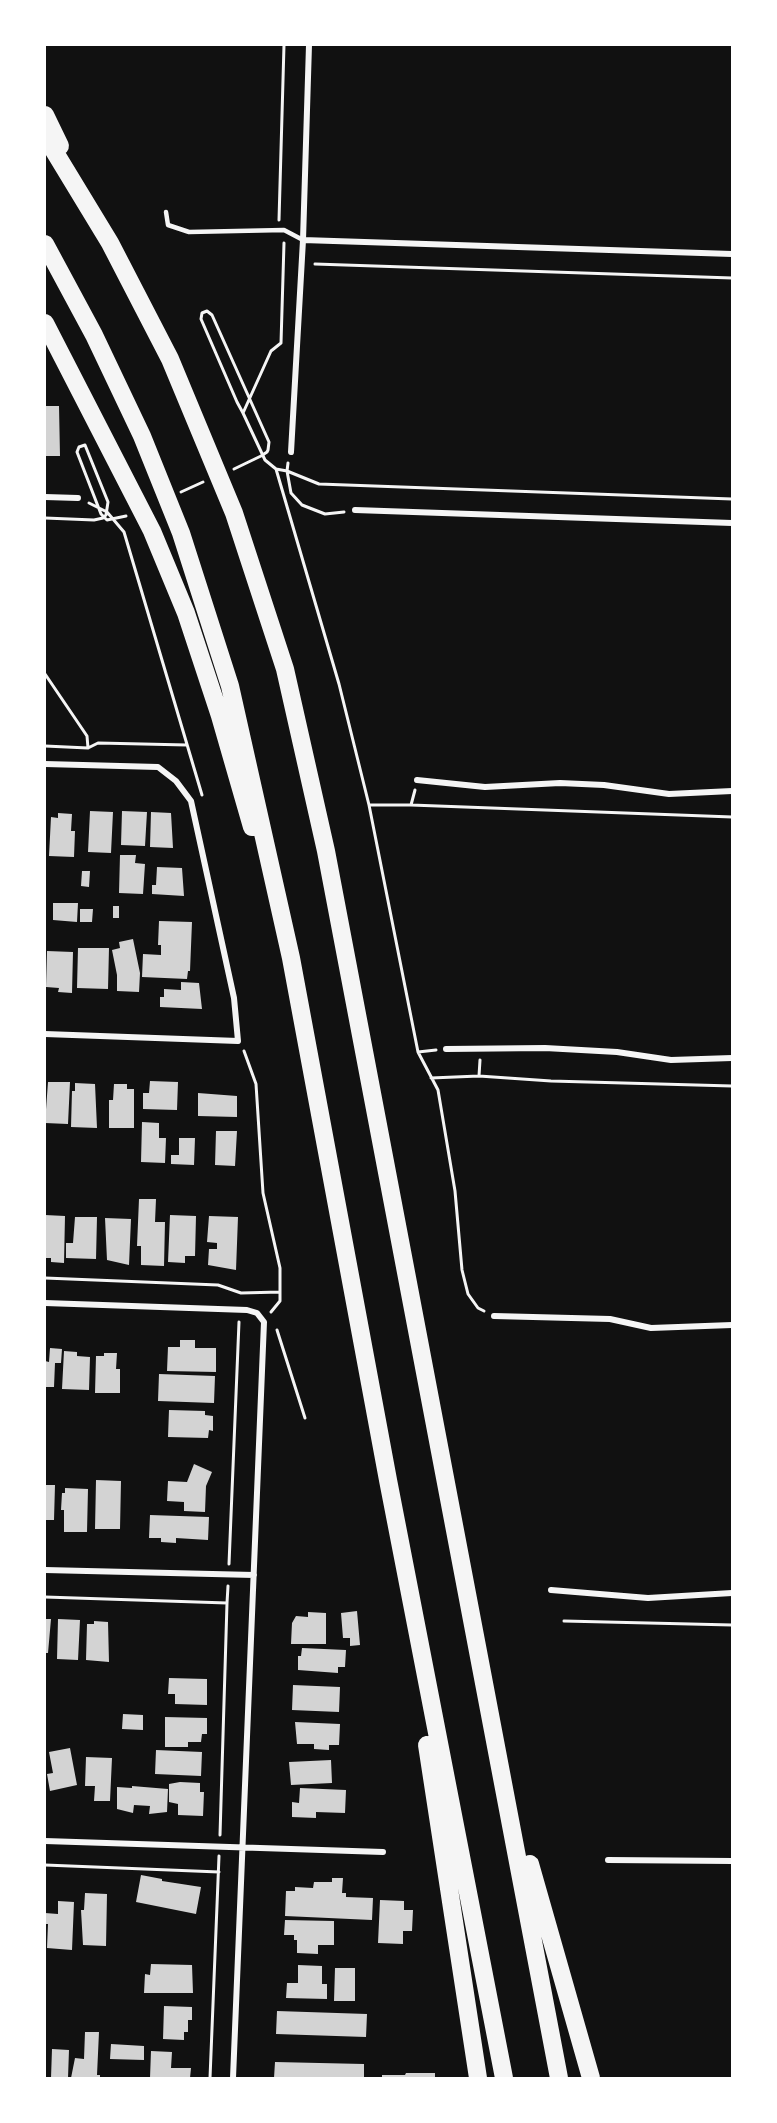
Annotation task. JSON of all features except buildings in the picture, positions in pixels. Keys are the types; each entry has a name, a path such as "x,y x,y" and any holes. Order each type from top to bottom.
{"highway":[{"path":"45,115 170,359 217,468 269,615 291,692 328,863 503,1773 559,2078"},
{"path":"45,136 110,243"},
{"path":"45,244 94,335 142,436 181,533 230,686 291,958 387,1480 504,2078"},
{"path":"45,323 152,531 186,613 220,716 291,958"},
{"path":"387,1480 478,2078"},
{"path":"503,1773 591,2078"}],"street":[{"path":"291,452 303,240 309,45"},
{"path":"303,240 732,254"},
{"path":"45,497 78,498"},
{"path":"355,510 732,523"},
{"path":"45,764 158,767 176,781 191,801 234,998 238,1041 45,1034"},
{"path":"417,780 485,787 560,783 604,785 669,794 732,791"},
{"path":"446,1049 545,1048 617,1052 671,1060 732,1058"},
{"path":"45,1303 241,1310 257,1313 261,1317 265,1331 233,2078"},
{"path":"494,1316 610,1319 651,1328 732,1325"},
{"path":"45,1570 254,1575"},
{"path":"551,1590 648,1598 732,1593"},
{"path":"45,1841 383,1852"},
{"path":"608,1860 732,1860"}],"lane":[{"path":"166,212 168,225 189,232 285,230 303,240"}],"path":[{"path":"243,413 271,351 281,343 285,230 279,222 284,45"},
{"path":"315,264 732,278"},
{"path":"230,470 261,456 268,450 269,442 212,315 205,312 201,319 237,402 243,413 265,460 276,469 339,684 369,805 418,1052 438,1090 455,1191 462,1270 468,1294 478,1308 494,1316"},
{"path":"77,452 104,517 112,521 135,513"},
{"path":"355,510 325,514 308,509 291,493 287,471 319,484 732,499"},
{"path":"177,494 208,480"},
{"path":"78,498 107,512 124,532 204,803"},
{"path":"45,674 87,736 88,748"},
{"path":"45,746 88,748 98,743 187,745"},
{"path":"411,805 417,780"},
{"path":"369,805 732,817"},
{"path":"479,1076 481,1048"},
{"path":"418,1052 446,1049"},
{"path":"247,1056 256,1084 263,1193 280,1268 280,1302 274,1311 261,1317"},
{"path":"431,1078 479,1076 551,1081 732,1086"},
{"path":"45,1278 218,1285 243,1293 280,1292"},
{"path":"45,1596 227,1603 238,1325 243,1293"},
{"path":"274,1311 275,1319"},
{"path":"276,1328 305,1418"},
{"path":"564,1621 732,1625"},
{"path":"45,1865 219,1872"}]}
